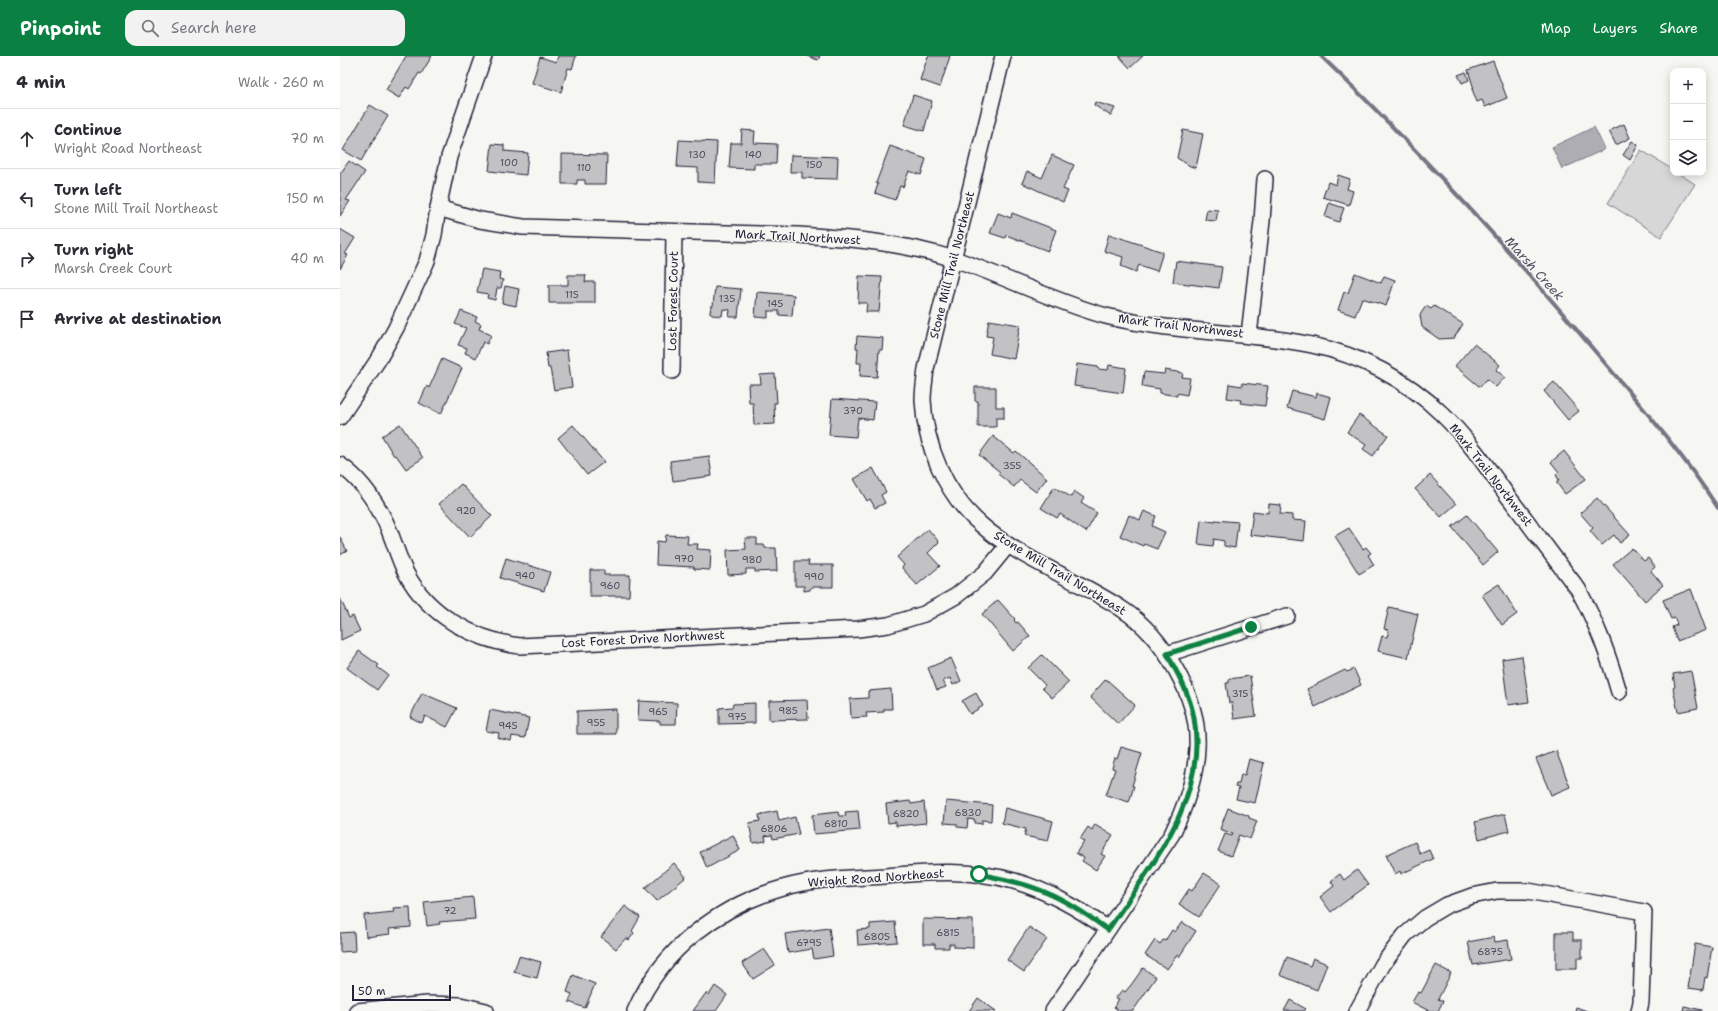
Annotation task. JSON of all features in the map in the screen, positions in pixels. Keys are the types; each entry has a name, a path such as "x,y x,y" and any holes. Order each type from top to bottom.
{"street":[{"path":"340,417 380,357 396,328 427,261 434,235 449,157 484,56"},
{"name":"Stone Mill Trail Northeast","path":"1003,56 926,370 923,399 926,429 938,466 955,496 979,523 1008,545 1123,609 1147,630 1167,654 1183,682 1194,717 1197,747 1193,778 1184,808 1172,834 1053,1011"},
{"path":"1249,335 1262,221 1265,179"},
{"name":"Mark Trail Northwest","path":"438,208 480,220 523,227 839,237 896,246 953,259 1066,304 1107,316 1155,325 1249,335 1314,345 1359,359 1405,384 1442,414 1470,445 1578,589 1603,638 1619,692"},
{"name":"Lost Forest Court","path":"672,371 674,232"},
{"name":"Lost Forest Drive Northwest","path":"340,465 348,470 370,495 384,519 406,573 417,590 430,604 449,620 468,632 488,640 510,645 520,646 858,629 888,625 924,614 956,596 985,573 1008,545"},
{"path":"1167,654 1287,616"},
{"name":"Wright Road Northeast","path":"635,1011 657,971 675,951 699,929 727,910 757,896 784,887 821,881 930,872 979,874 1014,881 1047,893 1079,909 1108,930"},
{"path":"1357,1011 1383,964 1405,935 1425,918 1447,905 1472,896 1491,892 1528,891 1644,912 1641,1002 1639,1011"},
{"path":"357,1011 427,1004 460,1005 486,1011"}],"shaded area":[{"path":"1594,127 1605,149 1562,169 1552,147"},
{"path":"1641,150 1670,168 1670,176 1683,176 1695,184 1661,237 1608,203"}],"building":[{"path":"406,56 432,56 421,74 419,73 409,89 406,87 399,98 386,90"},
{"path":"558,56 576,56 572,69 568,68 561,92 532,83 540,57 556,62"},
{"path":"807,56 820,56 818,60"},
{"path":"928,56 950,56 940,87 920,80"},
{"path":"1119,56 1143,56 1130,68"},
{"path":"1493,61 1507,98 1485,107 1482,100 1477,102 1472,89 1474,89 1468,70"},
{"path":"1466,72 1469,80 1462,83 1458,75"},
{"path":"913,95 932,101 924,131 904,125"},
{"path":"1095,102 1115,108 1111,116 1094,105"},
{"path":"370,105 388,116 361,161 343,150"},
{"path":"1624,124 1630,138 1616,145 1609,131"},
{"path":"742,130 755,131 754,143 777,144 776,164 754,164 754,169 729,168 731,143 741,143"},
{"path":"1183,130 1203,134 1196,168 1177,158"},
{"path":"679,140 717,142 715,183 698,182 698,168 677,167"},
{"path":"1632,141 1638,145 1630,160 1623,155"},
{"path":"492,144 504,145 504,151 528,153 526,175 489,171"},
{"path":"890,146 926,159 921,175 909,171 903,187 900,186 895,200 875,193 878,184 876,183"},
{"path":"562,154 607,155 606,184 585,184 585,180 577,180 577,184 562,184"},
{"path":"791,155 838,157 837,179 802,178 802,172 790,172"},
{"path":"1052,155 1074,165 1063,189 1068,191 1063,202 1022,183 1027,171 1042,178"},
{"path":"349,161 365,172 346,200 350,201 340,216 340,174"},
{"path":"1338,175 1350,179 1347,189 1353,191 1349,205 1323,197 1328,182 1336,185"},
{"path":"1329,203 1344,208 1339,222 1325,217"},
{"path":"1207,209 1218,210 1216,221 1205,220"},
{"path":"998,213 1011,218 1012,213 1056,230 1048,251 1006,235 1005,238 990,233"},
{"path":"340,229 355,238 345,254 348,255 340,269"},
{"path":"1109,234 1163,252 1157,271 1139,265 1136,272 1121,266 1123,257 1104,251"},
{"path":"1176,261 1222,267 1219,288 1173,282"},
{"path":"482,269 500,272 499,279 503,280 501,288 497,288 495,300 487,298 488,294 477,292"},
{"path":"1355,273 1381,283 1384,276 1395,280 1386,306 1362,298 1355,316 1338,310 1344,292 1348,293"},
{"path":"568,275 586,275 585,282 595,282 595,303 549,303 549,285 568,285"},
{"path":"859,276 882,277 879,312 866,312 867,303 858,303"},
{"path":"505,286 519,289 516,306 502,303"},
{"path":"715,287 741,289 738,317 729,317 730,310 723,309 722,316 712,315 710,313 711,306 713,306"},
{"path":"757,292 794,295 792,316 779,315 779,311 768,311 768,318 755,317"},
{"path":"1426,306 1431,309 1434,306 1463,324 1454,338 1439,339 1422,327 1420,315"},
{"path":"461,311 477,317 475,321 481,324 479,329 491,335 487,344 483,342 476,358 465,353 467,348 458,345 466,328 455,324"},
{"path":"989,320 1020,325 1014,359 990,354 993,337 986,336"},
{"path":"857,336 883,338 882,350 879,350 877,377 860,376 861,363 857,363"},
{"path":"1474,344 1500,365 1496,370 1505,377 1496,387 1487,379 1480,387 1455,366"},
{"path":"567,350 572,387 554,390 550,368 548,368 546,353"},
{"path":"442,359 462,368 441,414 419,403 427,386 429,388"},
{"path":"1077,364 1108,370 1109,365 1126,368 1123,393 1074,386"},
{"path":"1165,370 1183,373 1182,377 1190,378 1187,395 1177,393 1177,396 1160,393 1160,389 1142,386 1144,372 1164,374"},
{"path":"775,374 777,403 774,403 775,424 754,425 753,403 749,403 748,384 761,384 760,375"},
{"path":"1554,382 1579,411 1568,420 1544,391"},
{"path":"1242,383 1268,386 1265,406 1240,403 1241,400 1227,398 1229,384 1242,386"},
{"path":"975,387 996,387 996,407 1004,407 1004,418 996,418 996,427 978,427 978,401 975,401"},
{"path":"1292,391 1316,397 1317,393 1331,397 1325,419 1287,408"},
{"path":"832,399 875,402 873,420 858,418 856,437 829,435"},
{"path":"1359,415 1388,435 1373,456 1363,449 1366,445 1347,432"},
{"path":"400,424 423,458 406,469 396,455 394,456 382,436"},
{"path":"573,425 604,462 587,475 558,438"},
{"path":"993,436 1014,453 1016,451 1047,478 1036,492 1020,480 1014,487 998,474 1000,472 979,455"},
{"path":"1564,451 1586,479 1565,494 1556,482 1559,480 1556,475 1559,472 1551,462"},
{"path":"709,456 712,476 673,481 670,461"},
{"path":"873,468 886,492 881,495 885,503 875,508 870,499 867,501 854,479"},
{"path":"1430,475 1456,504 1441,517 1415,489"},
{"path":"461,484 492,516 470,537 439,504"},
{"path":"1054,487 1071,497 1074,491 1084,498 1081,503 1097,513 1086,532 1060,514 1057,518 1041,508"},
{"path":"1597,498 1630,535 1620,543 1614,535 1602,545 1590,531 1593,528 1580,513"},
{"path":"1269,504 1281,505 1280,514 1292,515 1292,520 1306,521 1304,541 1250,535 1253,511 1268,513"},
{"path":"1144,511 1156,516 1152,526 1165,532 1157,549 1144,544 1143,546 1120,536 1129,515 1140,520"},
{"path":"1467,515 1498,552 1483,565 1452,527"},
{"path":"1201,520 1215,522 1215,520 1238,522 1235,548 1224,546 1224,541 1214,539 1213,546 1198,544"},
{"path":"1349,528 1363,549 1366,547 1371,553 1368,555 1374,565 1359,574 1335,536"},
{"path":"928,529 939,542 928,553 940,566 917,585 902,568 904,565 897,557"},
{"path":"666,535 688,536 687,544 698,544 697,549 711,550 710,570 694,569 694,567 656,565 657,541 665,542"},
{"path":"340,537 347,551 340,555"},
{"path":"745,538 757,538 757,545 764,545 765,548 776,548 777,571 755,572 755,569 746,569 746,574 728,575 727,550 746,549"},
{"path":"1632,548 1644,561 1648,558 1655,567 1651,571 1663,585 1645,601 1613,564"},
{"path":"506,558 550,572 544,591 500,578"},
{"path":"795,561 809,561 808,565 833,565 833,587 811,587 810,590 804,591 804,586 795,586"},
{"path":"590,570 604,570 604,575 630,575 629,596 590,596"},
{"path":"1499,584 1517,614 1502,625 1482,595"},
{"path":"1691,589 1706,630 1677,641 1672,627 1677,625 1675,618 1671,619 1663,600"},
{"path":"340,598 349,618 353,616 360,631 341,640"},
{"path":"998,600 1015,619 1014,620 1016,623 1018,622 1030,636 1013,651 982,614"},
{"path":"1389,607 1418,614 1408,658 1378,651 1382,636 1387,637 1389,630 1384,629"},
{"path":"359,651 379,665 377,667 388,675 377,690 347,668"},
{"path":"1042,655 1069,682 1052,698 1042,688 1045,685 1028,668"},
{"path":"1522,656 1529,702 1508,705 1502,659"},
{"path":"951,658 961,681 953,685 950,678 943,681 946,687 937,690 928,668"},
{"path":"1354,669 1361,685 1315,707 1307,689 1345,670 1347,672"},
{"path":"1691,671 1698,708 1678,712 1673,688 1675,687 1673,674"},
{"path":"1250,676 1256,716 1234,719 1232,703 1229,703 1226,683 1229,683 1229,679"},
{"path":"1106,679 1135,705 1118,724 1090,697"},
{"path":"891,689 892,709 884,709 884,712 866,713 867,717 851,718 850,699 868,698 868,691"},
{"path":"422,693 457,708 447,727 425,716 422,723 410,717"},
{"path":"976,693 983,706 970,714 962,701"},
{"path":"807,700 808,719 769,720 769,701"},
{"path":"639,701 677,703 676,724 660,724 660,721 638,720"},
{"path":"755,703 755,723 719,724 719,708 732,707 733,704"},
{"path":"616,709 616,734 577,734 577,711"},
{"path":"490,710 529,718 525,738 512,736 511,741 498,738 499,733 486,731"},
{"path":"1121,747 1142,753 1132,786 1134,786 1129,802 1106,795 1115,769 1112,768 1115,758 1117,759"},
{"path":"1556,751 1570,787 1551,795 1536,759"},
{"path":"1249,759 1264,763 1255,803 1236,799 1239,788 1235,787 1236,784 1239,784 1241,774 1245,775"},
{"path":"910,801 911,804 924,802 926,823 896,826 896,822 888,823 886,804"},
{"path":"946,801 992,805 991,821 982,820 982,824 975,823 975,820 968,819 967,828 957,827 957,824 944,823"},
{"path":"1005,808 1053,821 1048,841 1024,836 1026,829 1002,823"},
{"path":"1228,808 1249,816 1249,818 1257,821 1250,839 1239,835 1231,856 1218,851 1225,834 1232,836 1233,834 1220,829"},
{"path":"777,811 779,821 795,817 799,834 773,839 772,835 765,836 766,841 753,843 749,823 760,821 759,815"},
{"path":"858,811 860,830 814,834 812,815 838,812 839,816 846,816 845,812"},
{"path":"1505,814 1509,831 1479,839 1475,822"},
{"path":"1095,824 1113,835 1101,854 1105,856 1096,870 1082,861 1084,858 1076,853 1084,841 1080,839 1088,827 1092,830"},
{"path":"733,835 740,850 707,868 700,852"},
{"path":"1415,842 1420,854 1429,850 1433,859 1401,874 1400,871 1395,874 1386,855"},
{"path":"674,863 686,877 657,901 645,888"},
{"path":"1357,870 1368,885 1331,912 1320,897 1334,886 1331,881 1340,874 1344,880"},
{"path":"1204,873 1221,884 1199,917 1179,904 1189,889 1192,891"},
{"path":"473,897 475,919 439,922 440,924 427,926 424,902"},
{"path":"625,906 640,917 632,931 634,933 629,940 626,938 616,949 601,937"},
{"path":"410,907 411,927 389,929 390,934 366,937 364,915 394,912 393,908"},
{"path":"923,919 973,920 973,948 954,947 954,944 949,944 949,948 935,948 935,944 923,944"},
{"path":"895,922 897,942 858,945 857,930 870,929 870,924"},
{"path":"1182,922 1196,931 1179,957 1177,955 1167,969 1145,955 1155,940 1160,944 1163,940 1165,941 1172,930 1175,932"},
{"path":"1029,927 1047,939 1024,972 1007,960"},
{"path":"829,928 833,956 814,959 812,949 788,953 785,934"},
{"path":"354,932 355,951 340,952 340,933"},
{"path":"1556,932 1573,932 1573,940 1582,940 1582,958 1577,958 1577,969 1556,969"},
{"path":"1494,937 1495,942 1508,940 1511,959 1473,965 1468,942"},
{"path":"1695,944 1712,947 1707,978 1705,977 1703,990 1688,988"},
{"path":"764,949 775,965 753,979 742,963"},
{"path":"519,956 541,962 537,978 514,972"},
{"path":"1287,957 1310,966 1313,958 1327,964 1317,990 1280,975"},
{"path":"1436,965 1451,973 1438,999 1443,1001 1438,1011 1429,1011 1412,1002 1418,992 1421,993"},
{"path":"1143,968 1156,977 1133,1011 1119,1011 1114,1007 1119,999 1116,998 1122,990 1125,992"},
{"path":"573,975 595,984 585,1008 569,1002 572,994 567,992"},
{"path":"715,986 727,995 716,1011 693,1011 706,993 709,995"},
{"path":"978,998 996,1011 969,1011"},
{"path":"1290,1000 1306,1009 1304,1011 1284,1011"},
{"path":"1684,1006 1702,1010 1702,1011 1683,1011"},
{"path":"1576,1007 1587,1011 1575,1011"}],"waterway":[{"name":"Marsh Creek","path":"1321,56 1427,162 1528,273 1658,426 1689,466 1718,508"}],"route":[{"path":"979,874 1014,881 1047,893 1079,909 1108,930 1172,834 1184,808 1193,778 1197,747 1194,717 1183,682 1167,654 1251,627"}]}
